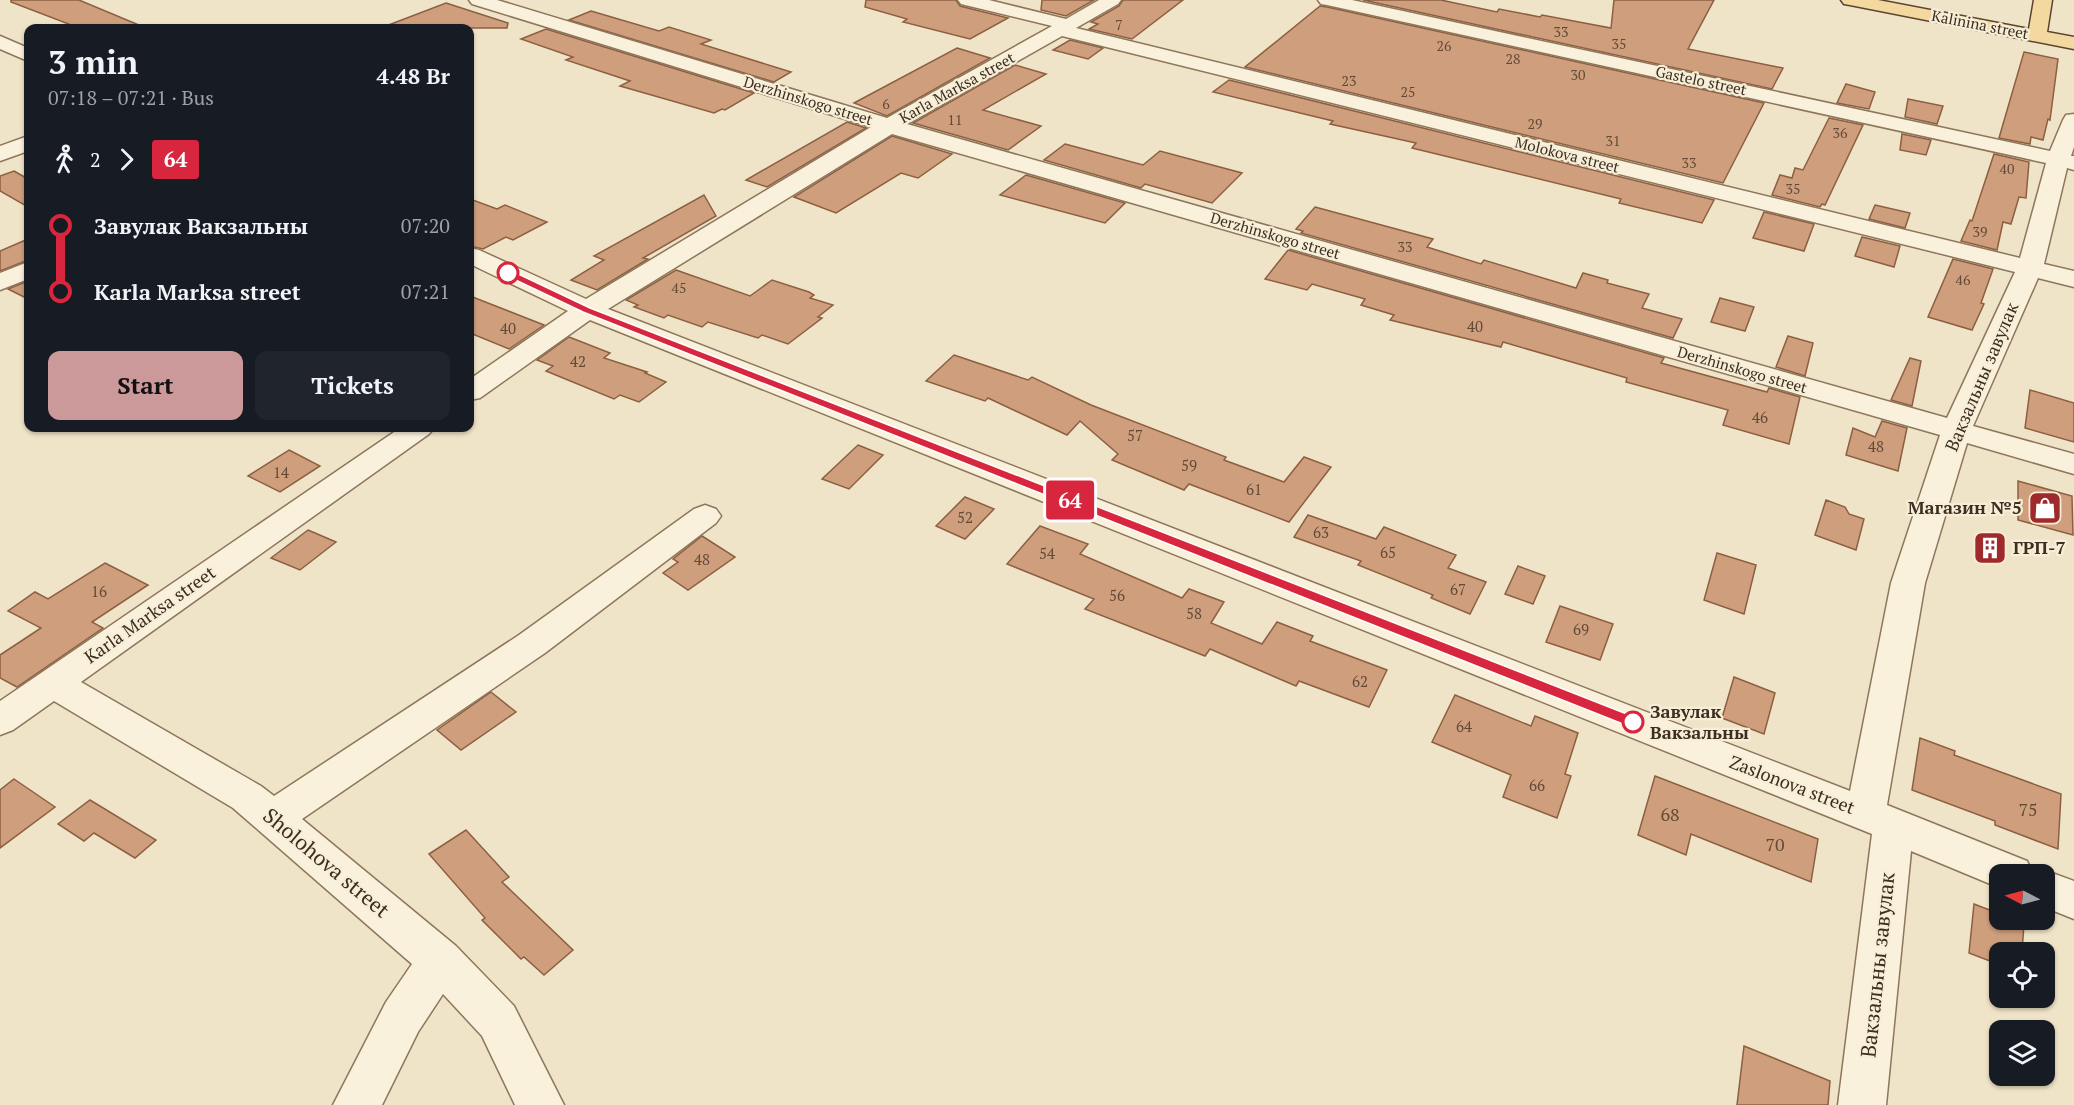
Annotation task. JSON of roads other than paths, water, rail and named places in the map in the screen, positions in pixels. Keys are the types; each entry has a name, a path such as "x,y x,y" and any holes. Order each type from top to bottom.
{"main road":[{"name":"Kalinina street","path":"1850,0 2074,43"},
{"path":"2037,35 2043,0"}],"street":[{"name":"Derzhinskogo street","path":"478,0 889,126 2074,464"},
{"name":"Molokova street","path":"968,0 1065,28 2074,279"},
{"name":"Karla Marksa street","path":"474,389 587,310 889,126 1113,0"},
{"name":"Gastelo street","path":"1327,0 2066,161"},
{"path":"0,42 24,54"},
{"name":"Вакзальны завулак","path":"1862,1105 1879,819 1908,583 1956,431 2030,268 2066,161 2074,120"},
{"path":"0,154 24,145"},
{"name":"Zaslonova street","path":"474,257 587,310 1879,819 1989,864"},
{"path":"0,282 24,272"},
{"name":"Karla Marksa street","path":"0,720 413,432"},
{"path":"273,818 532,644 705,516"},
{"name":"Sholohova street","path":"53,683 247,797 440,960 498,1021 540,1105"},
{"path":"2055,892 2074,900"},
{"path":"357,1105 402,1017 440,960"}],"place":[{"name":"Магазин №5","path":"2045,508"},
{"name":"ГРП-7","path":"1990,548"},
{"name":"Завулак Вакзальны","path":"1633,722"}]}
